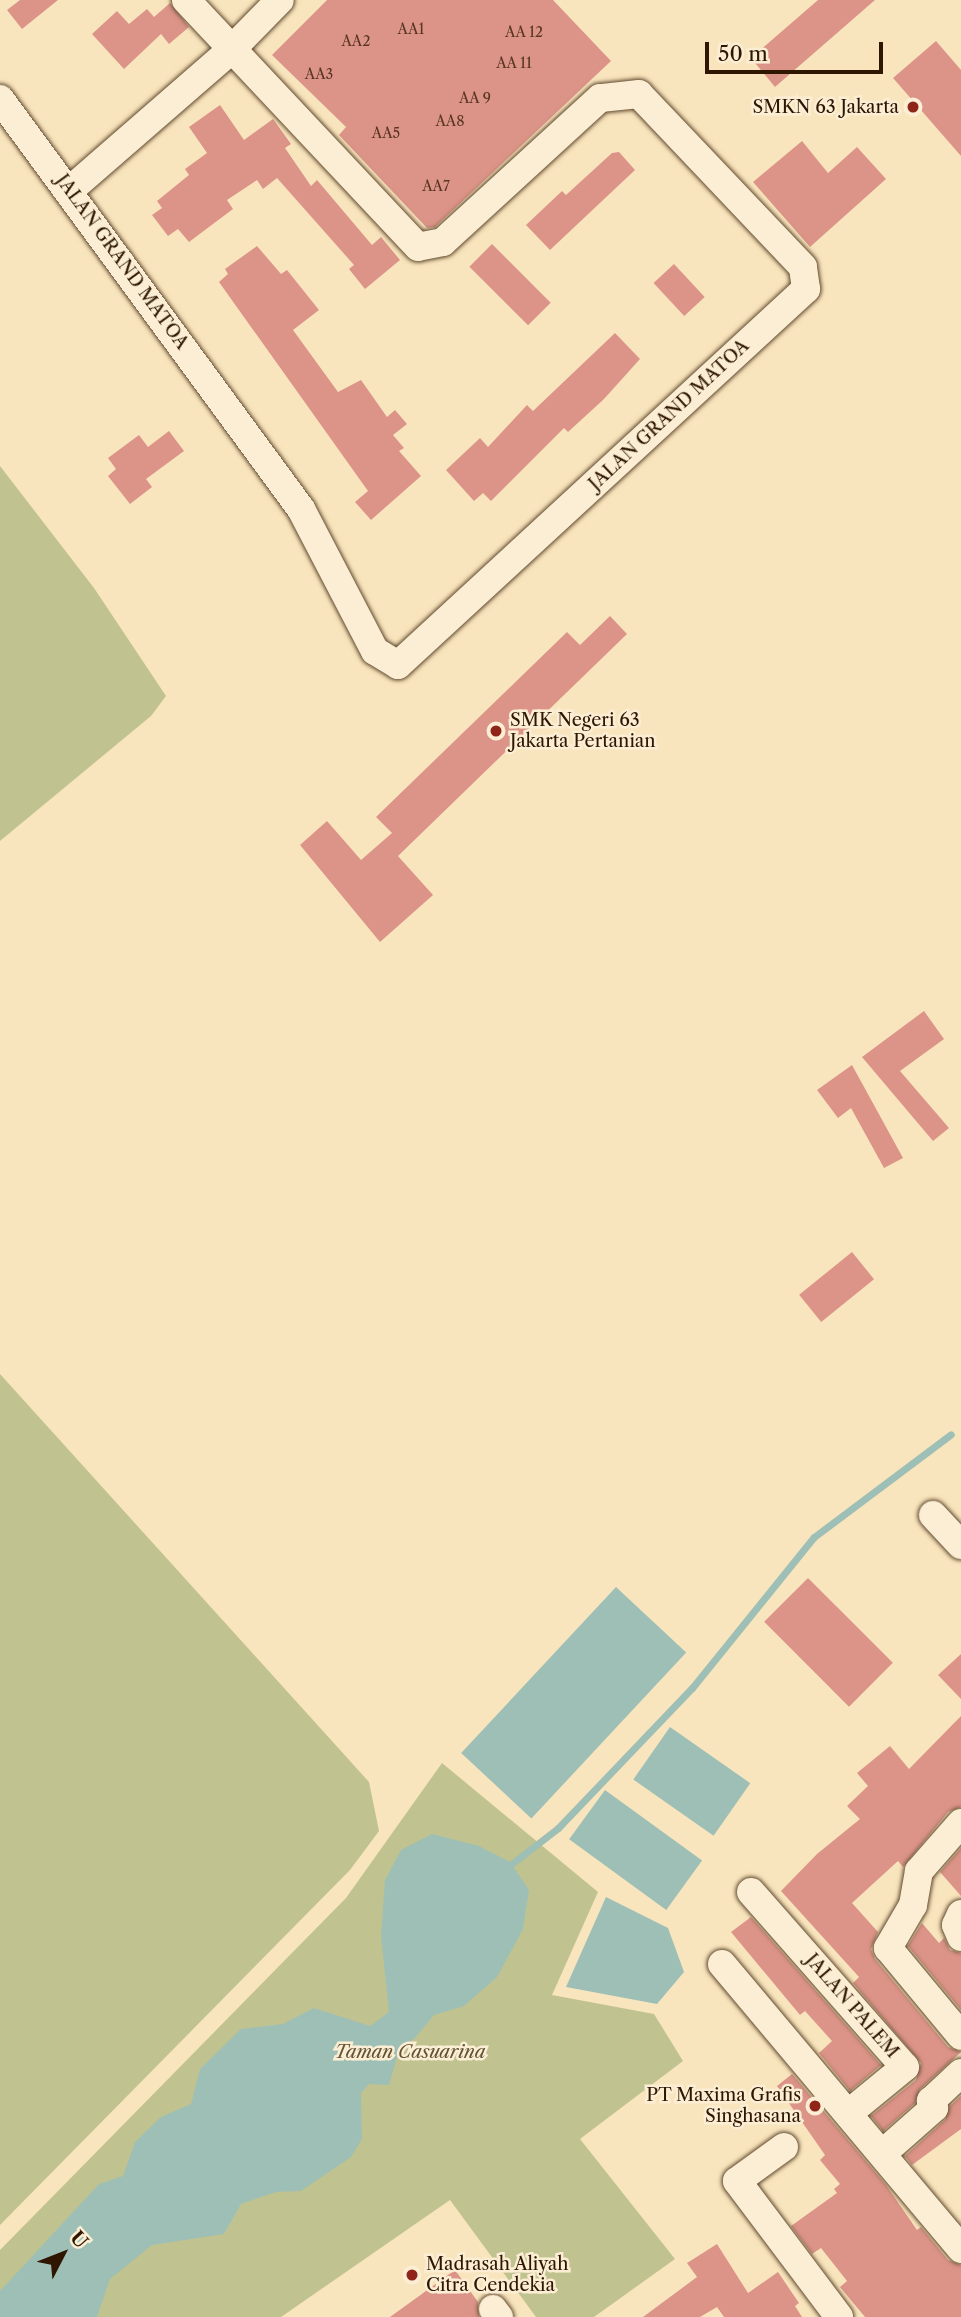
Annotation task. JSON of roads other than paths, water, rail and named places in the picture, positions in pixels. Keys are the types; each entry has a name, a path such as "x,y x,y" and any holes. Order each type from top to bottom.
{"street":[{"name":"JALAN GRAND MATOA","path":"0,99 70,190 301,509 376,651 398,665 806,289 803,267 639,94 600,98 443,242 418,247 230,51 186,0"},
{"path":"70,190 230,51 280,0"},
{"path":"933,1515 961,1545"},
{"path":"961,1823 919,1871 913,1905 888,1948 961,2036"},
{"name":"JALAN PALEM","path":"751,1892 905,2067 850,2112"},
{"path":"961,1914 956,1925 961,1937"},
{"path":"722,1964 850,2112 961,2249"},
{"path":"883,2153 933,2108 931,2101 961,2073"},
{"path":"784,2147 737,2181 839,2317"}],"water":[{"path":"616,1587 686,1652 531,1818 461,1753"},
{"path":"670,1727 750,1783 714,1836 633,1779"},
{"path":"605,1790 702,1861 666,1910 569,1839"},
{"path":"432,1834 479,1846 510,1862 529,1890 523,1929 497,1977 464,2006 434,2015 414,2039 400,2047 389,2085 369,2084 361,2093 362,2139 351,2157 301,2191 276,2192 241,2204 224,2234 152,2245 110,2279 97,2317 0,2317 0,2291 99,2184 123,2176 135,2142 161,2117 191,2104 200,2069 241,2029 283,2024 314,2008 370,2026 389,2012 381,1936 385,1880 401,1850"},
{"path":"606,1897 668,1928 684,1972 657,2004 566,1987"}],"waterway":[{"path":"505,1869 558,1828 692,1688 814,1537 951,1434"}],"place":[{"name":"SMKN 63 Jakarta","path":"913,107"},
{"name":"SMK Negeri 63 Jakarta Pertanian","path":"496,731"},
{"name":"PT Maxima Grafis Singhasana","path":"815,2106"},
{"name":"Madrasah Aliyah Citra Cendekia","path":"412,2275"}],"park label":[{"name":"Taman Casuarina","path":"410,2052"}]}
